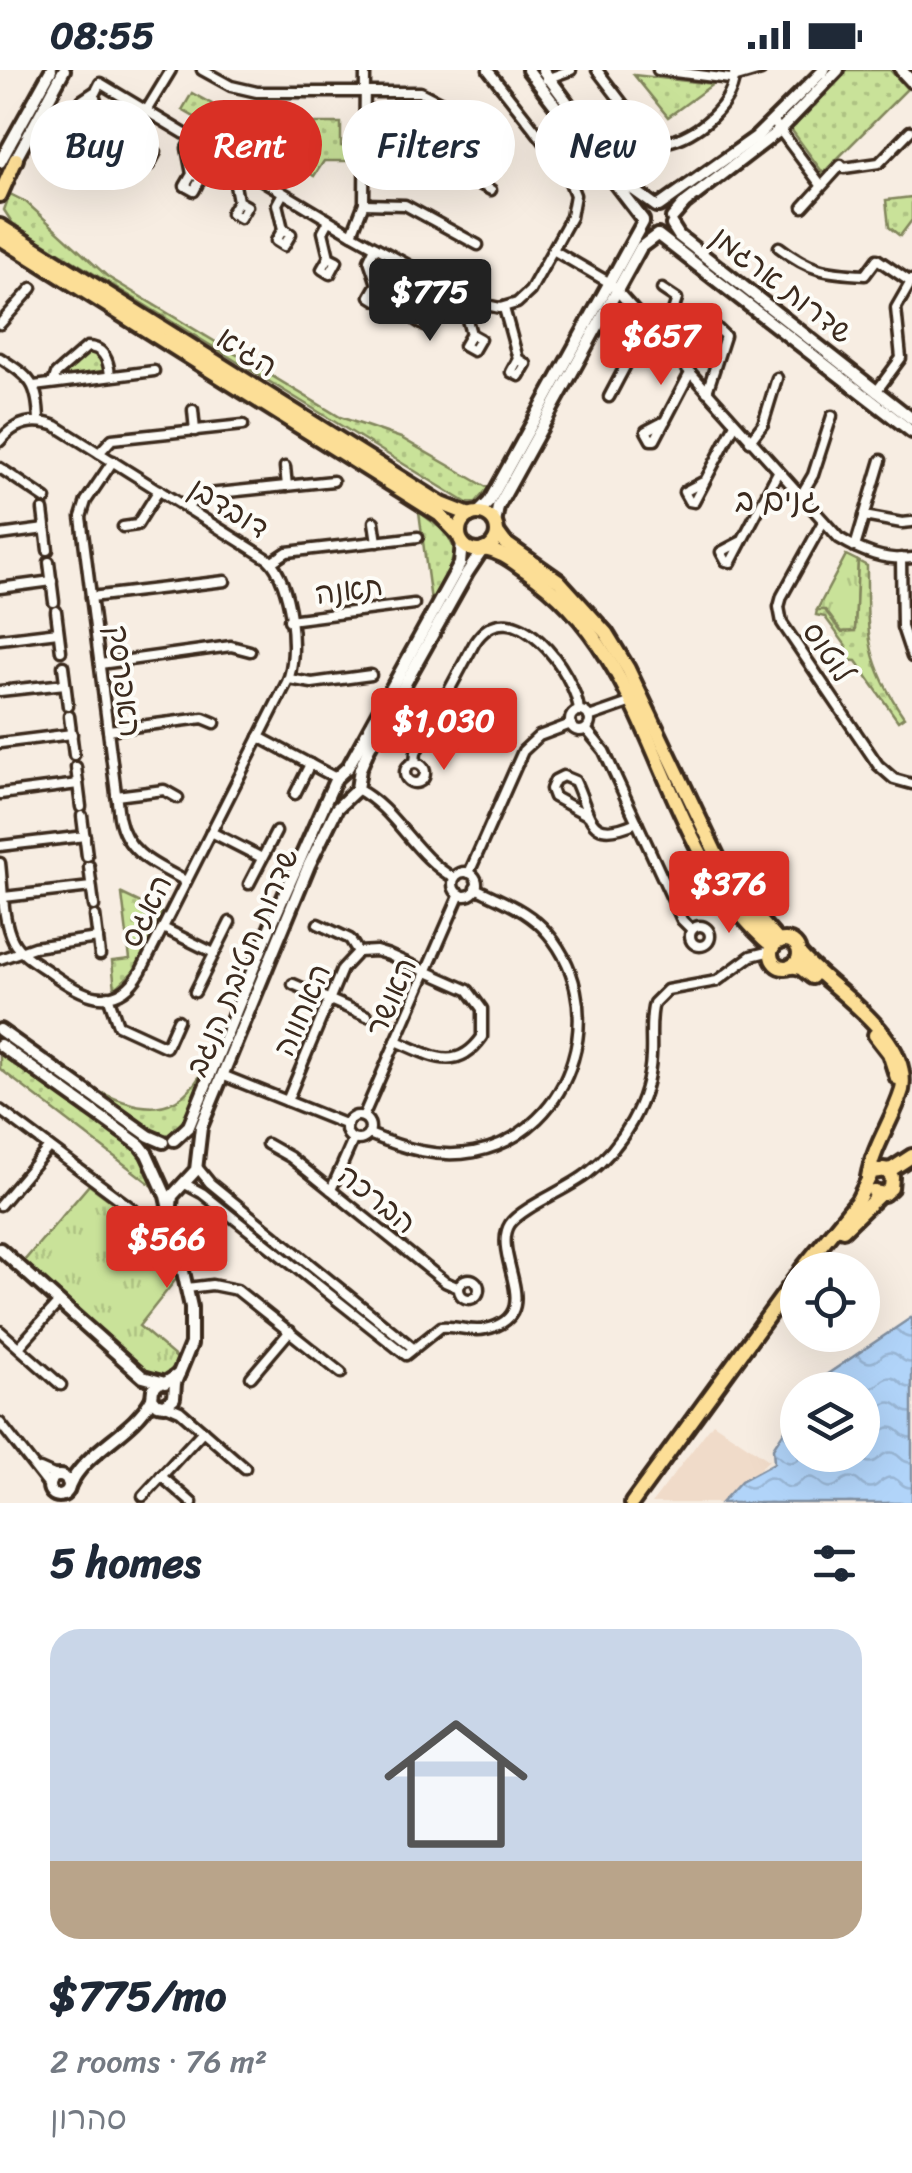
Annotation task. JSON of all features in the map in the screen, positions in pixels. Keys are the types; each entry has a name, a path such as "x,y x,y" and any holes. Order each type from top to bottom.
{"highway":[{"path":"1,194 7,158"},
{"name":"הגיא","path":"0,222 21,246 440,516 461,539"},
{"name":"הגיא","path":"0,240 21,246 442,504 474,514"},
{"path":"774,947 744,918 711,869 608,656 569,606 536,577 504,555 470,549 461,539 460,524 474,514 488,516 505,542 559,581 606,633 628,668 720,864 774,947 777,966 791,966 810,975 883,1043 897,1078 892,1110"},
{"path":"484,549 494,542 496,528"},
{"path":"774,947 791,942 896,1046 904,1078 876,1147 870,1190 880,1194"},
{"path":"791,966 798,960 798,953"},
{"path":"815,1252 875,1174 897,1167 912,1156"},
{"path":"824,1252 850,1222 887,1192 912,1164"},
{"path":"875,1174 890,1174 892,1185"},
{"path":"632,1503 780,1298"},
{"path":"640,1503 780,1309"}],"street":[{"path":"0,184 7,158 51,70"},
{"path":"7,158 64,70"},
{"path":"152,100 171,70"},
{"path":"202,70 231,86 250,91 422,92 437,100"},
{"path":"365,70 365,100"},
{"path":"278,190 485,306 504,308 526,296 574,210 572,180 488,70"},
{"path":"528,70 544,74 570,70"},
{"path":"596,70 645,133 666,142 684,136 715,113 726,99 735,74"},
{"path":"658,70 735,74 761,70"},
{"path":"496,528 497,499 614,287 647,210 777,126 824,70"},
{"path":"516,464 610,305 614,287 643,245 666,232 685,203 838,70"},
{"path":"902,70 912,82"},
{"path":"544,74 632,188 668,210 672,221"},
{"path":"544,74 647,231 657,235"},
{"path":"82,100 100,83 129,100"},
{"path":"94,92 96,100"},
{"path":"777,126 821,185"},
{"path":"803,206 841,166 880,163 910,131"},
{"path":"236,190 238,201"},
{"path":"352,234 364,204 364,190"},
{"path":"283,193 277,204 283,229"},
{"path":"364,204 405,205 478,245"},
{"path":"329,220 323,232 329,256"},
{"name":"שדרות ארגמן","path":"672,221 679,236 874,396 912,432"},
{"name":"שדרות ארגמן","path":"657,235 874,396 912,419"},
{"path":"779,246 816,270 865,275 877,260 912,282 896,308 902,355 874,396"},
{"path":"375,247 369,260 377,284"},
{"path":"553,250 614,287 823,522 870,554 912,558"},
{"path":"422,272 416,283 424,308"},
{"path":"0,324 32,288"},
{"path":"656,336 670,320 677,299 662,288"},
{"path":"468,298 464,309 471,334"},
{"path":"610,305 629,304"},
{"path":"504,308 518,359"},
{"path":"706,392 724,336 708,320"},
{"path":"609,397 647,325"},
{"path":"53,383 56,374 87,347 104,354 110,376"},
{"path":"0,358 26,374 34,386 40,422 15,427 0,441"},
{"path":"34,386 154,370"},
{"path":"664,420 690,374"},
{"path":"750,441 763,424 777,378"},
{"path":"193,410 195,430"},
{"path":"800,497 812,478 832,416"},
{"name":"דובדבן","path":"40,422 56,426 272,562 284,582 294,656 288,679 259,738"},
{"path":"703,482 735,424"},
{"path":"100,453 112,439 243,426"},
{"path":"855,547 881,460"},
{"name":"האפרסק","path":"113,462 88,498 82,514 116,796 122,828 131,847 186,881"},
{"path":"0,468 46,498"},
{"path":"285,468 287,486"},
{"path":"740,542 778,472"},
{"path":"187,508 199,496 333,480"},
{"path":"122,527 137,525 159,490"},
{"path":"474,514 497,499"},
{"path":"43,510 48,550"},
{"path":"864,516 912,522"},
{"path":"374,522 376,542"},
{"name":"לוטוס","path":"823,522 782,596 780,618 878,765 894,779 912,784"},
{"path":"0,535 45,529"},
{"path":"272,562 287,552 418,537"},
{"name":"שדרות חטיבת הנגב","path":"169,1141 189,1126 276,912 338,778 460,564 461,539"},
{"name":"שדרות חטיבת הנגב","path":"197,1161 201,1127 309,865 335,811 355,788 371,744 484,549"},
{"path":"901,558 902,627 912,657"},
{"path":"49,562 61,651"},
{"path":"0,588 52,581"},
{"path":"91,596 225,581"},
{"name":"תאנה","path":"289,620 414,604"},
{"path":"415,763 416,752 476,642 488,628 501,623 516,624 533,636 572,684 579,711 589,718"},
{"path":"0,639 58,632"},
{"path":"100,664 231,646 250,652"},
{"path":"63,666 74,756"},
{"path":"288,679 312,683 371,676"},
{"path":"0,691 65,684"},
{"path":"589,718 632,702"},
{"path":"579,711 570,718 570,724 576,730 586,729"},
{"path":"108,730 203,718 215,723"},
{"path":"586,729 589,718"},
{"path":"469,873 523,751 539,736 570,724"},
{"path":"586,729 604,751 682,920 692,930"},
{"path":"0,743 72,734"},
{"path":"259,738 338,778 353,774 355,788 382,806 429,862 454,878"},
{"name":"האגס","path":"108,996 126,989 137,978 259,738"},
{"path":"294,794 310,764"},
{"path":"76,767 100,956"},
{"path":"586,815 554,798 551,789 555,780 563,776 575,782 586,815 596,827 607,831 637,822"},
{"path":"338,778 341,794 355,788"},
{"path":"0,794 78,784"},
{"path":"116,796 164,790 178,798"},
{"path":"211,832 262,858"},
{"path":"249,884 276,832"},
{"path":"0,846 84,836"},
{"path":"0,864 10,933 22,952 80,994 108,996 118,1025 166,1047 178,1020"},
{"path":"469,873 475,879 475,888 469,894 460,894 454,888 454,878 469,873"},
{"path":"4,897 91,887"},
{"path":"369,1134 422,1152 476,1152 499,1144 534,1123 567,1079 579,1024 575,986 566,962 541,926 475,888"},
{"name":"האושר","path":"363,1117 460,894"},
{"path":"194,992 230,922"},
{"path":"318,924 350,938 358,952"},
{"path":"163,928 214,953"},
{"path":"0,958 34,947 98,938"},
{"path":"158,1180 167,1185 183,1184 202,1193 406,1355 441,1328 484,1330 510,1313 517,1289 504,1249 508,1228 521,1214 583,1177 624,1133 648,1082 652,1008 662,994 678,986 717,981 751,956 774,947"},
{"name":"האחווה","path":"287,1101 342,969 358,952 376,951 426,972"},
{"path":"396,1041 432,1057 448,1059 465,1055 482,1037 482,1009 477,998 468,990 426,972"},
{"path":"293,984 367,1016"},
{"path":"0,1030 149,1136 188,1144 210,1182 412,1348"},
{"path":"0,1045 140,1145 151,1163 170,1215 192,1328 189,1352 180,1373 163,1394 81,1469 66,1491 44,1503"},
{"path":"222,1075 346,1125"},
{"path":"0,1110 134,1210"},
{"path":"353,1117 363,1117 370,1124 369,1134 363,1140 353,1140 346,1125 353,1117"},
{"path":"331,1190 353,1140"},
{"path":"151,1163 154,1152 169,1141"},
{"name":"הברכה","path":"267,1144 290,1157 444,1282 459,1288"},
{"path":"0,1205 49,1147"},
{"path":"170,1215 172,1196 197,1161"},
{"path":"0,1248 244,1468"},
{"path":"187,1288 218,1285 237,1290 341,1373"},
{"path":"18,1347 59,1302"},
{"path":"0,1331 61,1386"},
{"path":"252,1377 290,1331"},
{"path":"0,1423 36,1466 54,1481 68,1480 66,1491"},
{"path":"143,1496 203,1431"},
{"path":"44,1503 54,1481 81,1469"},
{"path":"162,1476 192,1503"},
{"path":"54,1481 55,1494 66,1491"}],"shaded area":[{"path":"713,1423 769,1460 724,1503 652,1503"}],"green space":[{"path":"844,70 890,70 907,89 823,173 791,129"},
{"path":"634,75 713,84 671,115 671,100 654,100"},
{"path":"322,123 341,123 342,161 322,164"},
{"path":"10,194 26,202 108,277 340,417 401,438 488,488 476,502 467,503 13,224 4,210"},
{"path":"912,197 912,220 900,236 889,227 886,200"},
{"path":"92,351 102,358 105,373 60,379 85,352"},
{"path":"419,512 446,532 455,550 431,601"},
{"path":"846,555 858,561 855,632 842,632 826,611 817,610"},
{"path":"858,561 867,566 867,610 875,662 904,717 898,721 856,661 844,660 847,647 825,617 816,615 817,610 825,610 841,632 855,631"},
{"path":"122,894 162,913 135,970 115,989 112,961 130,959"},
{"path":"0,1053 135,1149 158,1190 0,1069"},
{"path":"208,1062 181,1126 167,1135 149,1130 86,1086 123,1102 155,1107 183,1095"},
{"path":"89,1185 168,1243 177,1278 139,1326 178,1359 163,1376 149,1375 24,1261"}],"water":[{"path":"912,1317 912,1503 721,1503 741,1481 774,1463 773,1448 780,1437 780,1472 880,1472 880,1372 830,1372 860,1352 880,1352 880,1339"}],"district":[{"name":"גנים ב","path":"778,500"}]}
